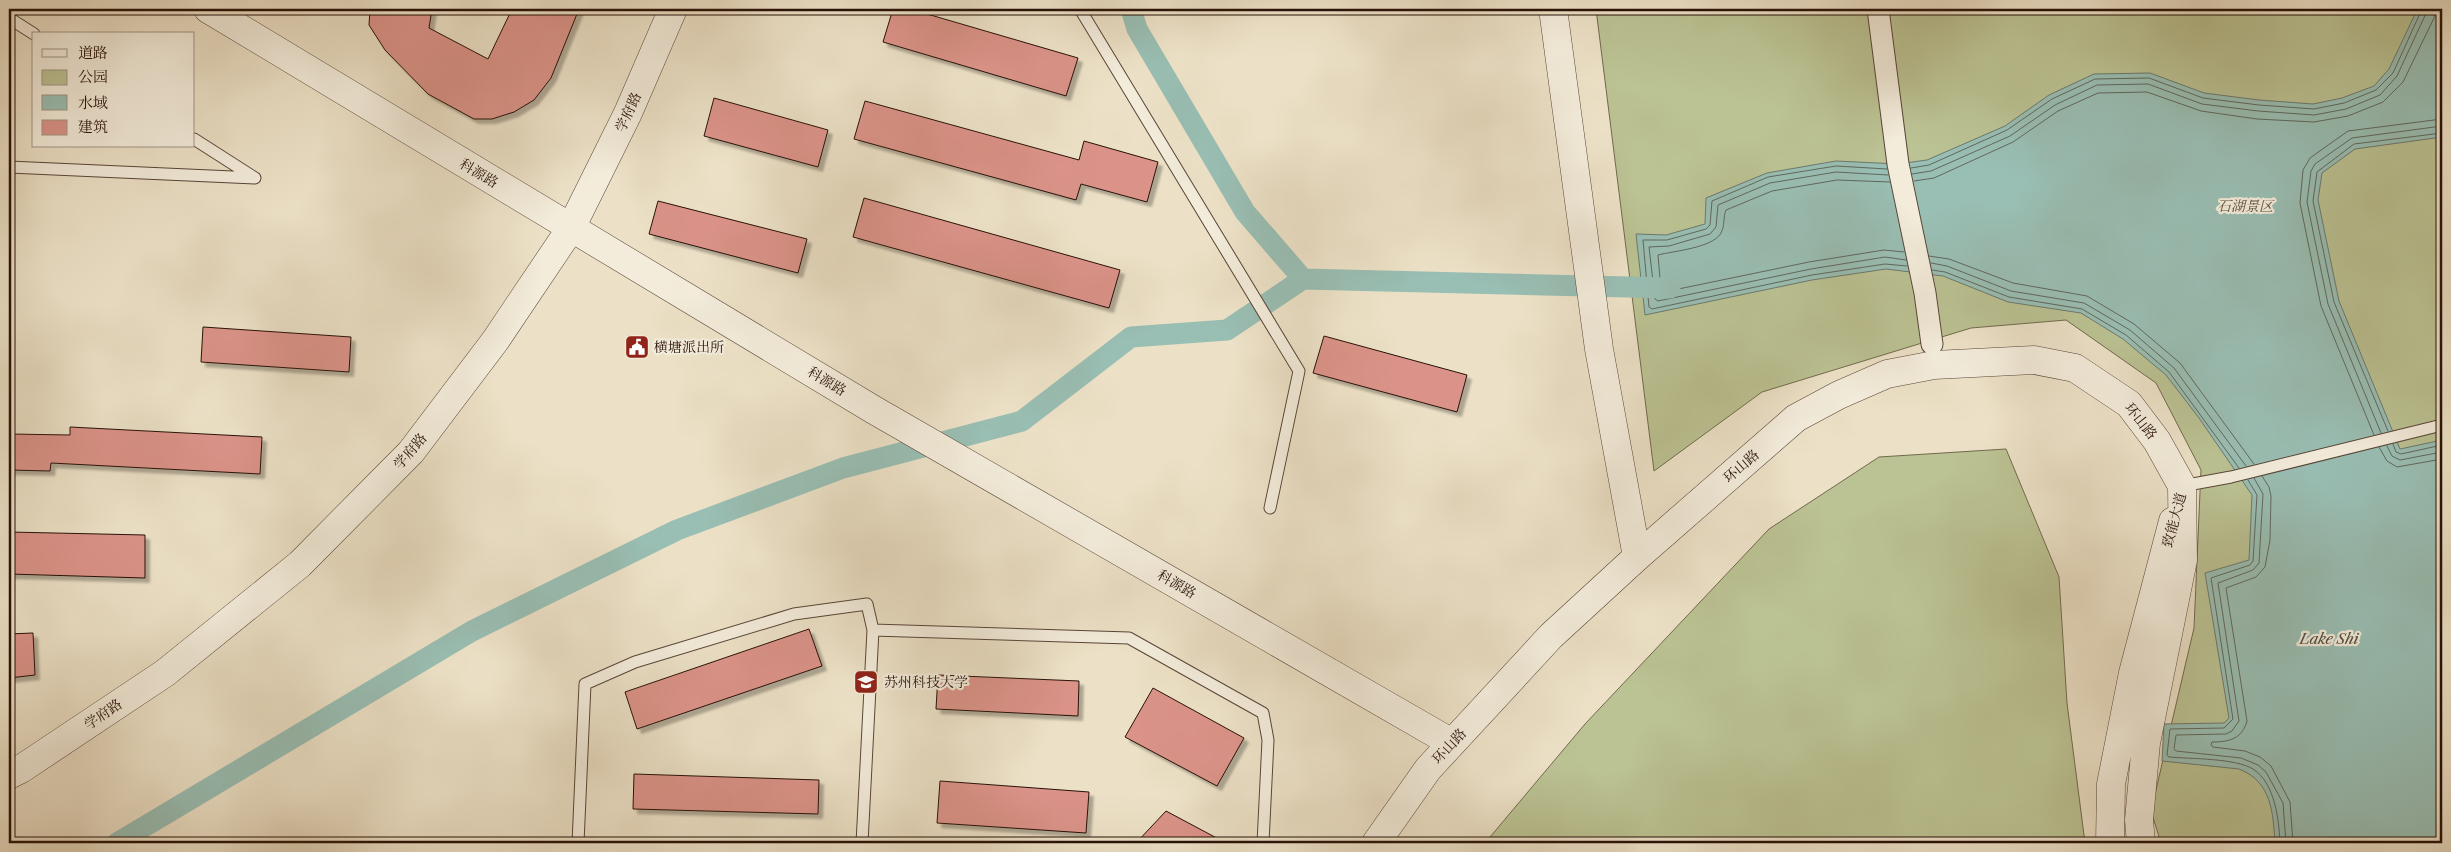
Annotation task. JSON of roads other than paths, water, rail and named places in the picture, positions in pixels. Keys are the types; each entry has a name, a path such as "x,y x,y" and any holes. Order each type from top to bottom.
{"street":[{"name":"科源路","path":"208,9 874,410 1452,743"},
{"name":"学府路","path":"9,775 21,769 165,673 300,564 411,452 495,341 571,228 628,113 674,9"},
{"path":"1553,9 1599,348 1637,557"},
{"path":"1878,9 1898,164 1925,293 1932,344"},
{"name":"环山路","path":"1376,843 1428,769 1551,636 1637,557 1796,418 1838,395 1887,374 1934,365 2034,360 2075,368 2129,404 2157,441 2182,486"},
{"name":"致能大道","path":"2109,841 2111,784 2133,673 2182,486"},
{"name":"致能大道","path":"2141,843 2138,820 2146,743 2183,560 2182,486"}],"lane":[{"path":"1080,9 1299,371 1270,508"},
{"path":"9,18 32,33"},
{"path":"9,167 254,178 195,139"},
{"path":"2182,486 2231,477 2442,426"},
{"path":"578,843 585,684 636,662 794,614 867,604 873,630 862,843"},
{"path":"873,630 1129,638 1263,713 1268,740 1263,843"}],"water":[{"name":"Lake Shi","path":"2442,9 2442,137 2355,149 2322,173 2318,200 2339,301 2400,449 2442,440 2442,843 2275,843 2269,800 2258,782 2250,775 2239,769 2162,761 2164,724 2224,723 2229,718 2205,573 2249,560 2252,495 2199,418 2166,375 2123,339 2081,313 2008,302 1943,276 1886,269 1812,280 1645,315 1636,234 1666,235 1705,224 1706,198 1767,173 1836,161 1898,164 1927,160 2005,126 2049,95 2094,74 2150,73 2204,93 2259,100 2313,104 2342,98 2374,86 2389,69 2417,10"}],"waterway":[{"path":"1131,9 1137,29 1245,212 1303,279"},
{"path":"117,843 472,631 677,530 843,468 1022,421 1131,337 1227,330 1303,279 1670,288"}],"place":[{"name":"横塘派出所","path":"637,347"},
{"name":"苏州科技大学","path":"866,682"}],"park label":[{"name":"石湖景区","path":"2245,206"}]}
